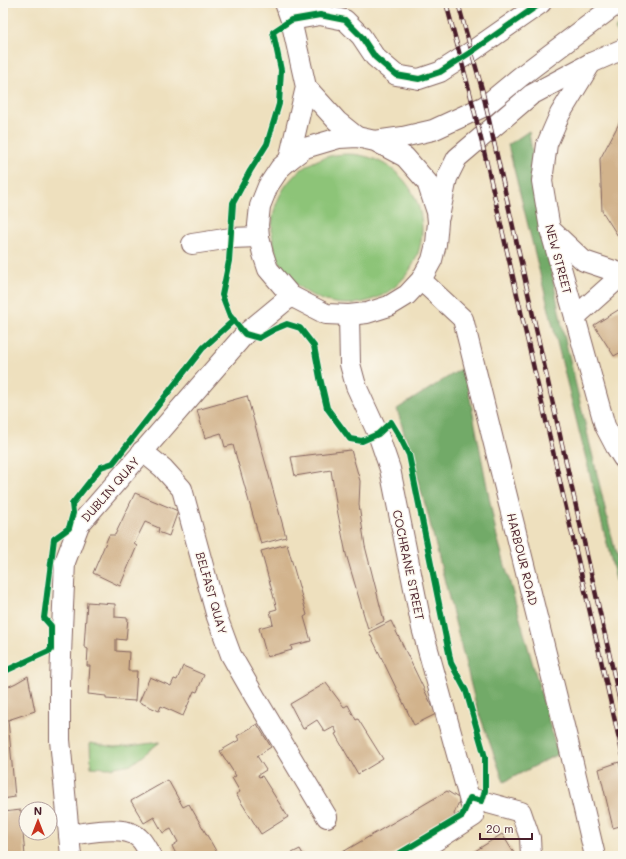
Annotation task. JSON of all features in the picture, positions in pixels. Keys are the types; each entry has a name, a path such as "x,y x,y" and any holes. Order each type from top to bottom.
{"street":[{"path":"289,160 306,87 288,11 345,20 361,36 375,57 396,75 419,78 440,72 472,52 541,3"},
{"path":"618,3 520,77 485,106 434,130 403,137 366,139 339,138 306,148 289,160 280,168 268,186 260,206 258,225 259,237 268,269 291,296 326,314 349,315 367,313 389,306 407,295 421,280 432,260 447,178 457,158 531,95 591,63 623,49"},
{"name":"NEW STREET","path":"591,63 560,114 547,144 542,181 550,229 605,426 623,458"},
{"path":"306,87 336,120 366,139 405,157 426,182 437,212 438,222"},
{"path":"550,229 584,261 623,275 575,317"},
{"path":"192,244 230,238 259,237"},
{"name":"HARBOUR ROAD","path":"421,280 463,319 595,856"},
{"name":"DUBLIN QUAY","path":"71,856 60,740 62,628 65,562 79,525 245,334 291,296"},
{"name":"COCHRANE STREET","path":"349,315 350,364 356,386 378,434 390,469 422,628 472,807"},
{"name":"BELFAST QUAY","path":"142,451 163,468 182,489 217,617 231,655 327,817"},
{"path":"412,856 472,807 521,812 530,838 531,856"},
{"path":"69,835 109,830 127,831 138,837 151,856"}],"green space":[{"path":"623,23 623,41 615,29"},
{"path":"529,131 544,232 562,326 623,584 623,608 508,145"},
{"path":"347,154 376,160 400,176 416,200 422,229 416,258 400,282 376,298 347,304 318,298 294,282 278,258 272,229 278,200 294,176 318,160"},
{"path":"464,367 496,533 558,754 504,782 476,705 427,511 397,409"},
{"path":"160,742 132,764 109,768 91,767 90,743 114,747"}],"building":[{"path":"623,116 623,244 602,211 600,159"},
{"path":"623,307 623,351 614,356 594,325"},
{"path":"247,396 286,537 261,544 233,445 225,447 221,433 205,438 197,410"},
{"path":"351,450 360,481 359,505 365,546 384,621 368,629 346,554 331,470 295,476 291,457"},
{"path":"135,493 178,511 169,536 158,532 159,528 145,522 134,544 137,546 120,586 93,573 109,535 115,535"},
{"path":"287,544 307,615 304,617 311,641 291,646 292,650 267,657 259,628 273,624 270,611 277,609 261,551"},
{"path":"87,602 115,604 115,617 128,618 126,640 116,639 116,651 129,652 128,671 137,671 135,701 106,699 106,696 88,694 90,666 87,666 88,649 84,647"},
{"path":"391,621 436,714 414,725 369,632"},
{"path":"183,666 204,675 197,692 194,691 183,716 161,706 159,711 139,702 150,677 171,686 174,679 177,680"},
{"path":"28,676 35,711 8,720 15,797 3,799 3,689"},
{"path":"326,683 344,707 348,705 356,720 358,719 383,759 358,774 335,734 337,733 334,727 325,732 317,720 303,729 290,704"},
{"path":"257,724 271,747 257,756 266,770 258,775 259,777 262,776 288,817 261,834 236,794 240,792 232,778 236,776 220,751 239,740 237,736"},
{"path":"619,762 623,779 623,825 613,828 599,769"},
{"path":"168,780 183,807 189,804 219,856 177,856 172,846 178,842 171,829 163,833 154,817 144,823 131,801"},
{"path":"447,791 460,799 454,814 456,818 389,856 336,856"},
{"path":"18,810 18,841 24,841 25,856 3,856 3,812"},
{"path":"502,834 514,853 509,856 467,856"},
{"path":"300,849 304,856 286,856"}],"railway":[{"path":"446,3 487,164 623,756"},
{"path":"458,3 482,89 623,715"}],"cycle path":[{"path":"395,856 462,816 470,798 482,801 485,791 485,757 466,691 451,663 409,455 391,422 378,434 362,441 350,439 327,408 314,346 300,328 287,324 259,338 245,334 230,316 222,295 229,261 233,203 250,171 267,144 279,104 281,70 273,32 291,20 320,15 345,20 361,36 375,57 396,75 419,79 440,72 541,3"},
{"path":"3,672 51,650 51,626 44,618 54,539 69,528 73,513 72,504 101,467 113,463 203,348 234,320"}]}
